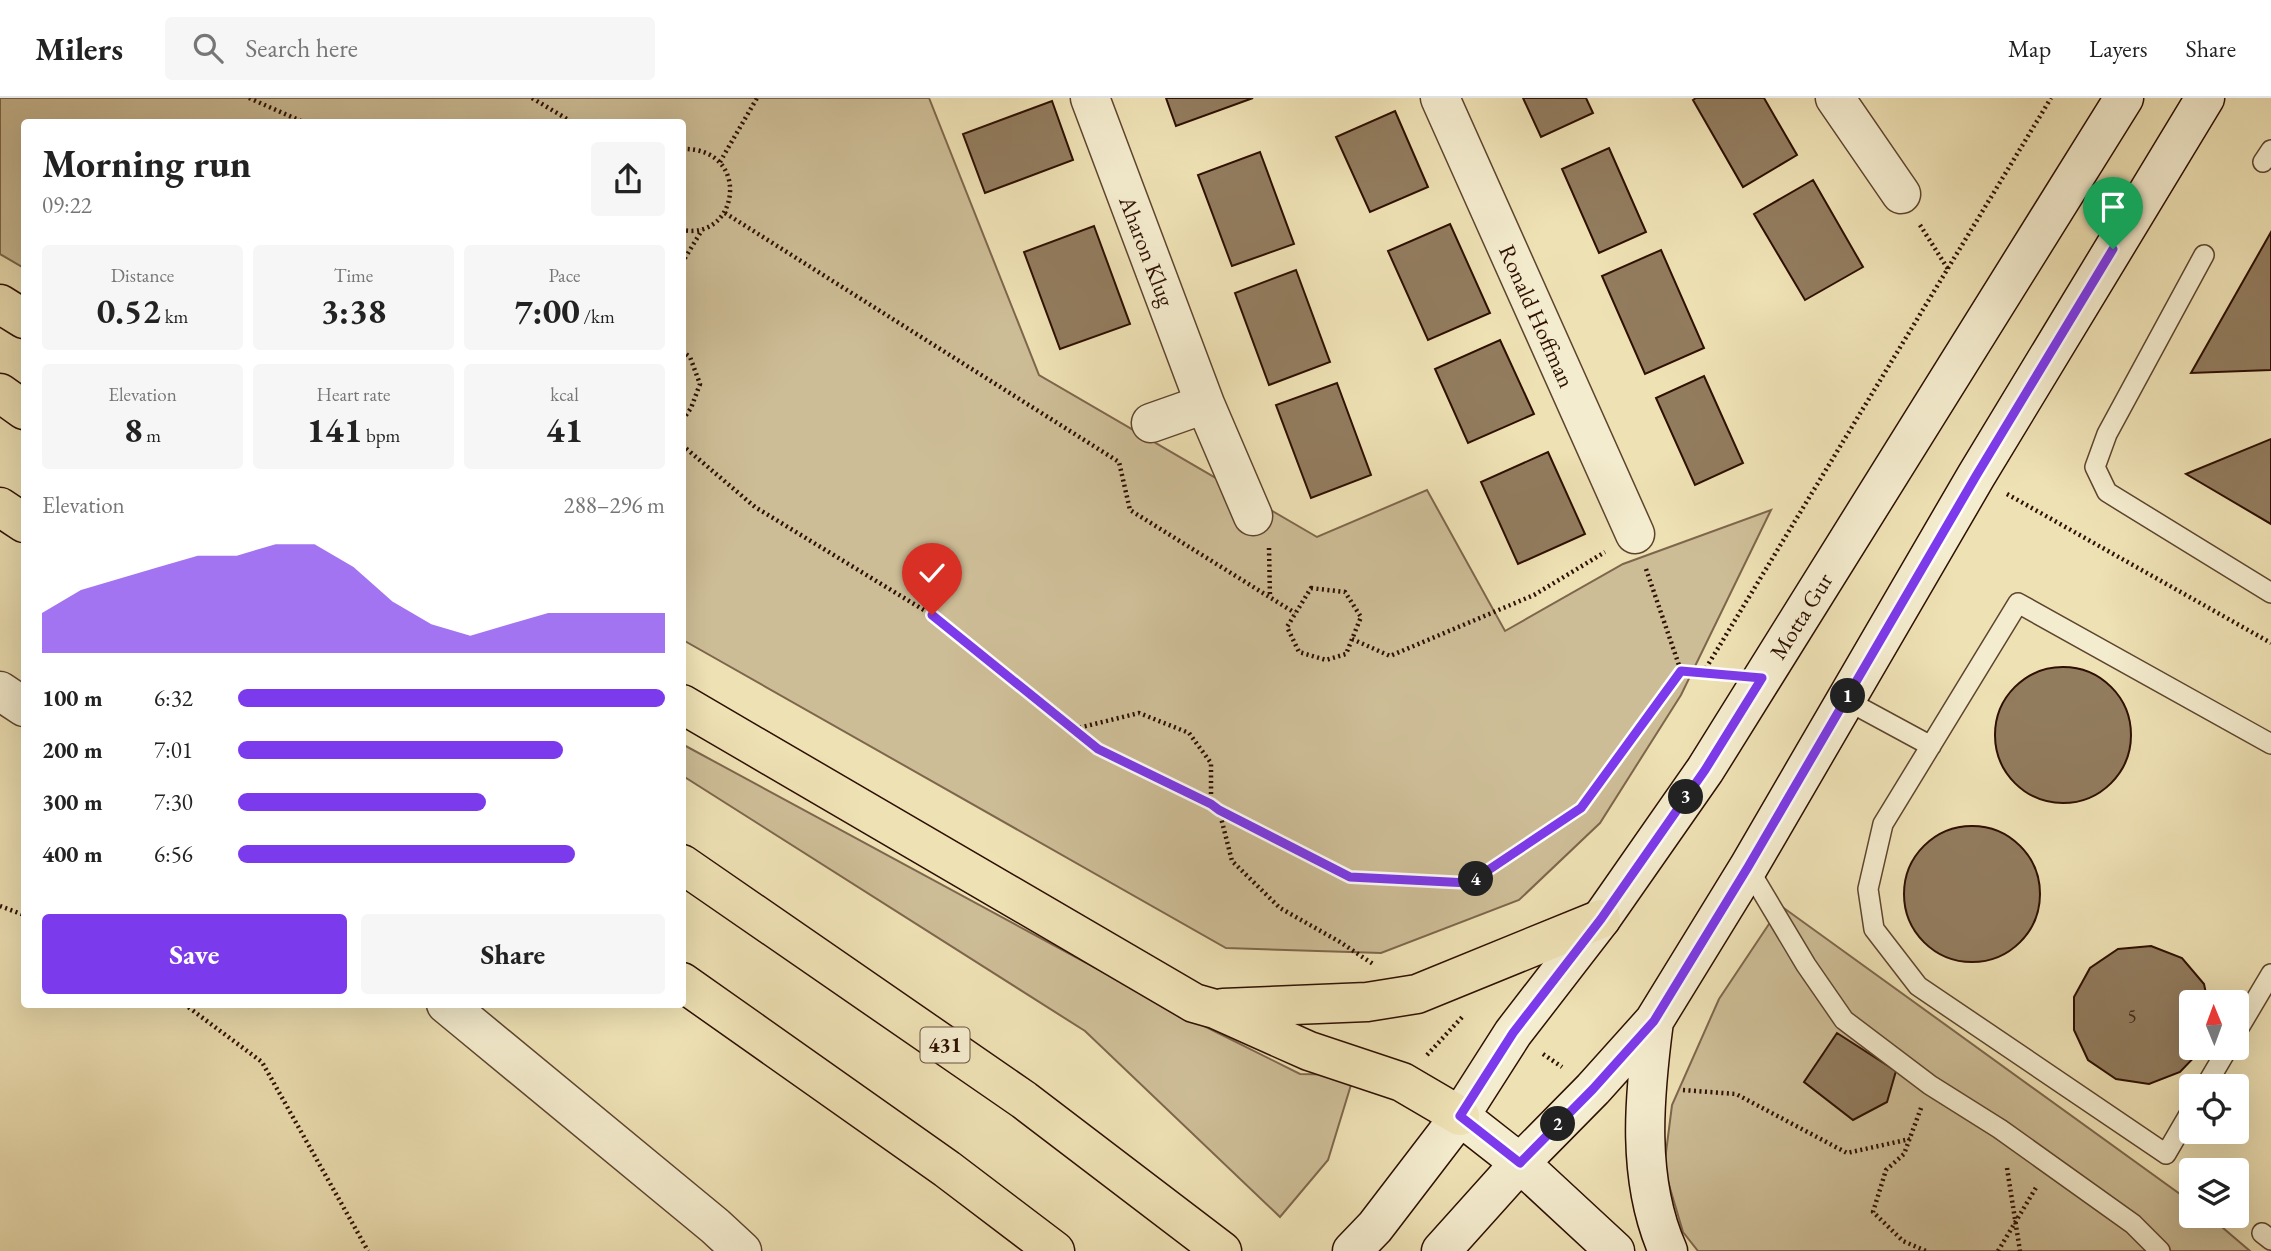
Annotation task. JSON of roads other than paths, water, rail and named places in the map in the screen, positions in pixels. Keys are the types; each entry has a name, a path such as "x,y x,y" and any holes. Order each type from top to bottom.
{"highway":[{"path":"0,304 21,316"},
{"path":"0,393 21,408"},
{"path":"0,507 21,521"},
{"path":"686,706 1194,1003 1215,1009 1309,1051 1402,1082 1460,1116"},
{"name":"431","path":"686,867 1024,1100 1222,1251"},
{"path":"1215,1009 1367,1002 1417,994 1601,919"},
{"path":"686,985 947,1169 1055,1251"}],"main road":[{"name":"Aharon Klug","path":"1090,98 1205,404 1253,516"},
{"name":"Ronald Hoffman","path":"1440,98 1634,534"},
{"path":"1835,98 1901,194"},
{"name":"Motta Gur","path":"1364,1239 1460,1116 1513,1033 1601,919 1705,770 2124,98"},
{"path":"1441,1251 1654,1021 1748,867 1976,476 2205,98"},
{"path":"1152,422 1205,404"},
{"path":"0,691 21,705"},
{"path":"451,1008 742,1251"},
{"path":"1654,1021 1646,1087 1645,1156 1659,1231 1668,1251"},
{"path":"1460,1116 1520,1163 1615,1251"}],"lane":[{"path":"2204,255 2107,433 2095,467 2107,492 2271,593"},
{"path":"2179,1132 2166,1154 1918,986 1874,929 1868,889 1883,824 2018,603 2271,744"},
{"path":"1846,700 1931,746"},
{"path":"1748,867 1806,964 1844,1020 1969,1112 2000,1129 2133,1224 2160,1251"},
{"path":"2249,1011 2271,974"}]}
